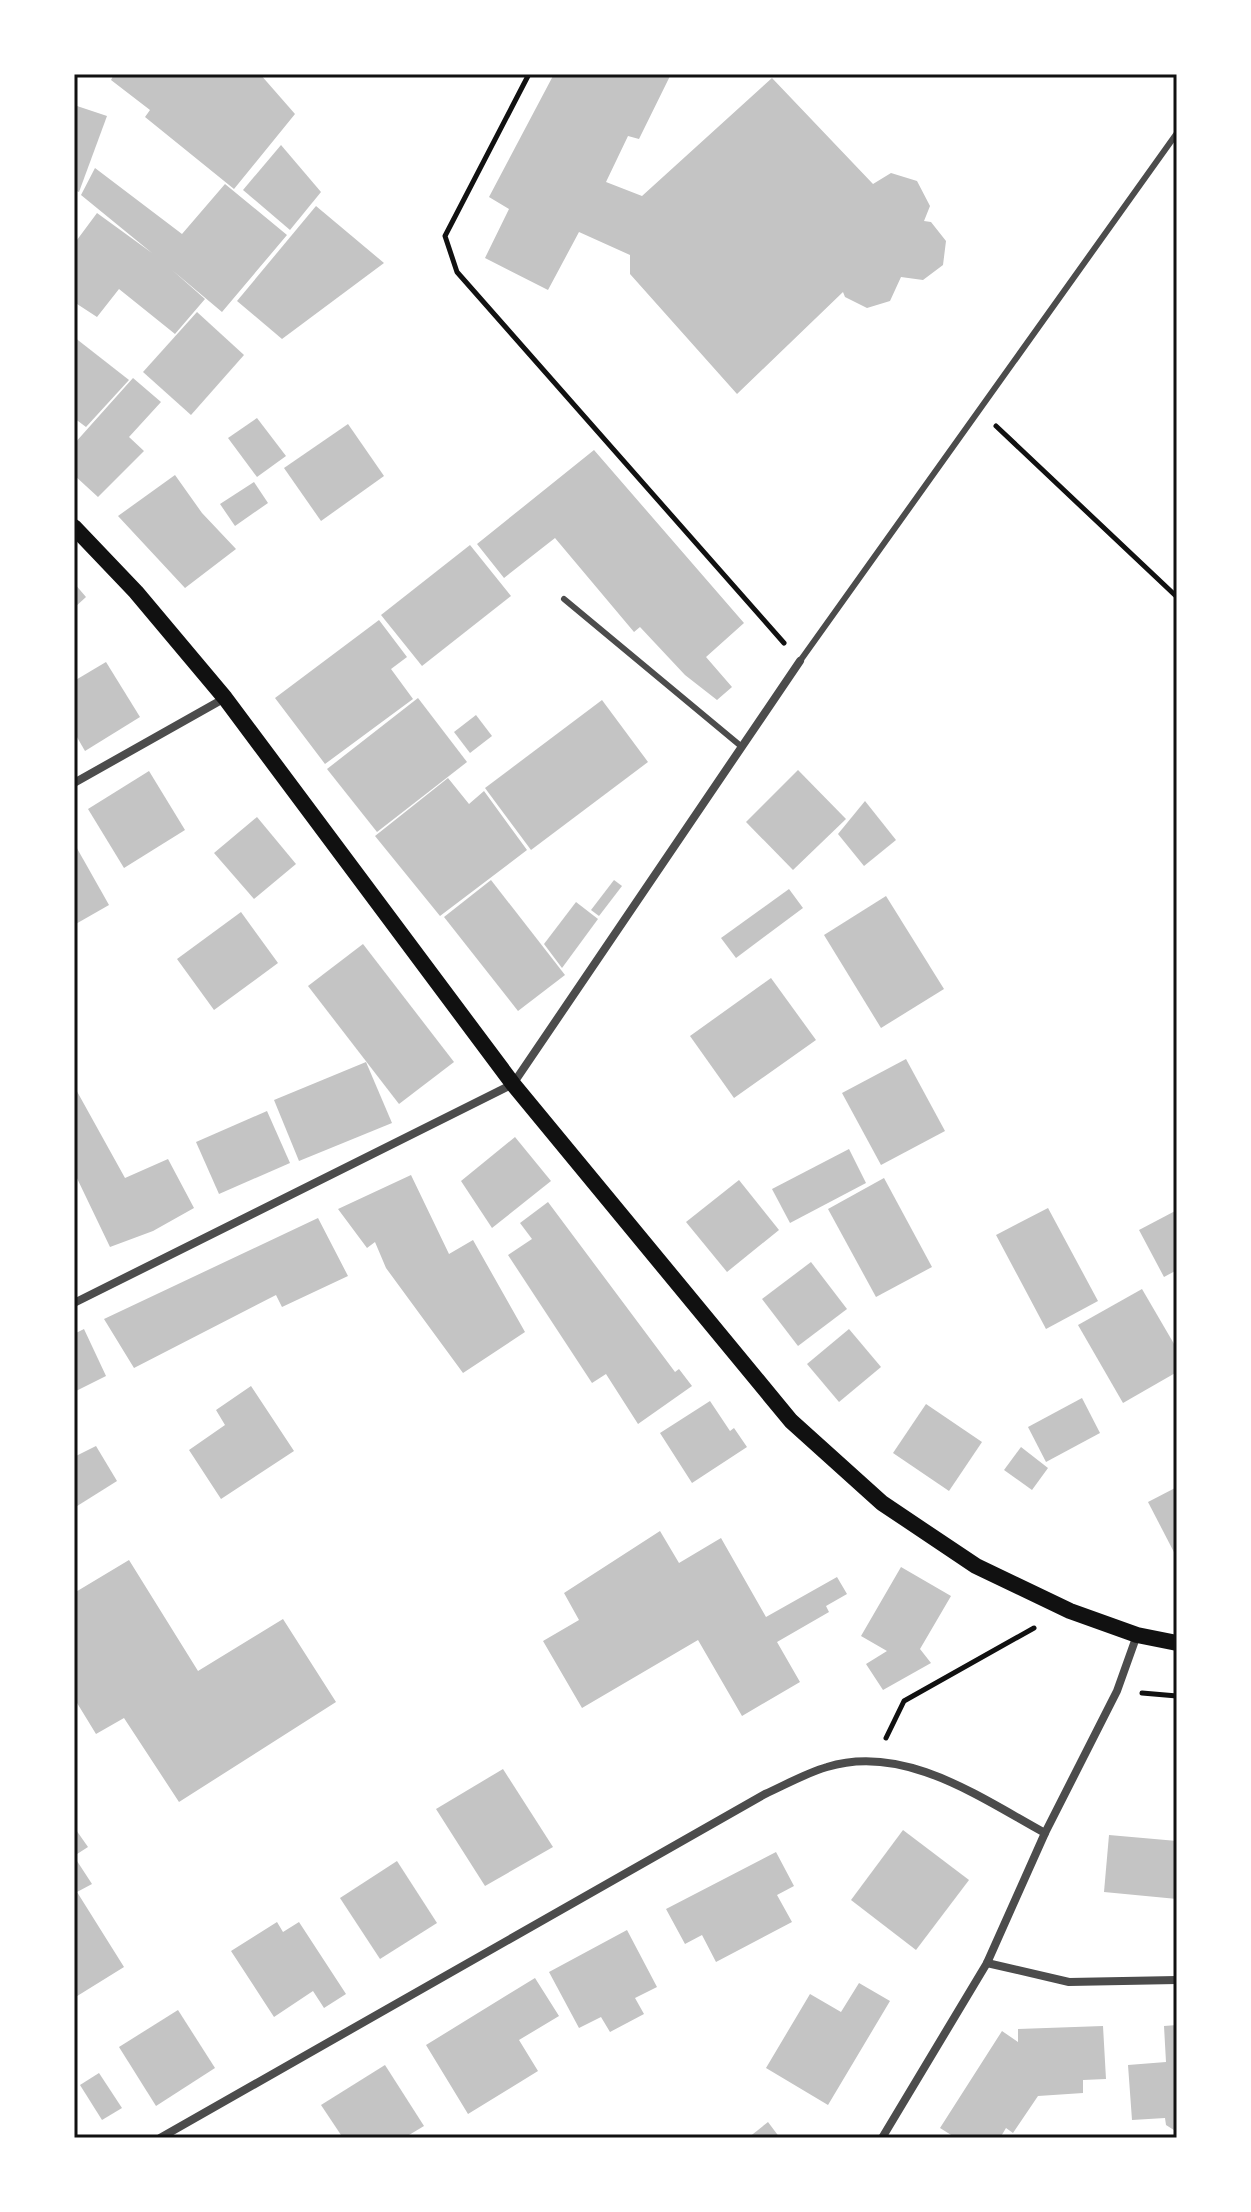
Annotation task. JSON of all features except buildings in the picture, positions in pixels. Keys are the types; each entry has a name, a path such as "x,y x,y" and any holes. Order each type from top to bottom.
{"main road":[{"path":"74,527 136,592 225,698 513,1084 751,1374 835,1464 882,1503 943,1546 988,1572 1067,1610 1137,1635 1177,1643"}],"street":[{"path":"74,1303 513,1084 800,661"},
{"path":"74,783 225,698"},
{"path":"882,2138 987,1963 1045,1833 1117,1691 1137,1635"},
{"path":"160,2138 765,1794 828,1766 875,1761 939,1776 1045,1833"},
{"path":"987,1963 1069,1982 1177,1980"}],"lane":[{"path":"800,661 1177,133"},
{"path":"564,599 742,747"}],"path":[{"path":"529,74 445,236 457,272 800,661"},
{"path":"980,412 1177,597"},
{"path":"875,1761 904,1701 1067,1610"}]}
